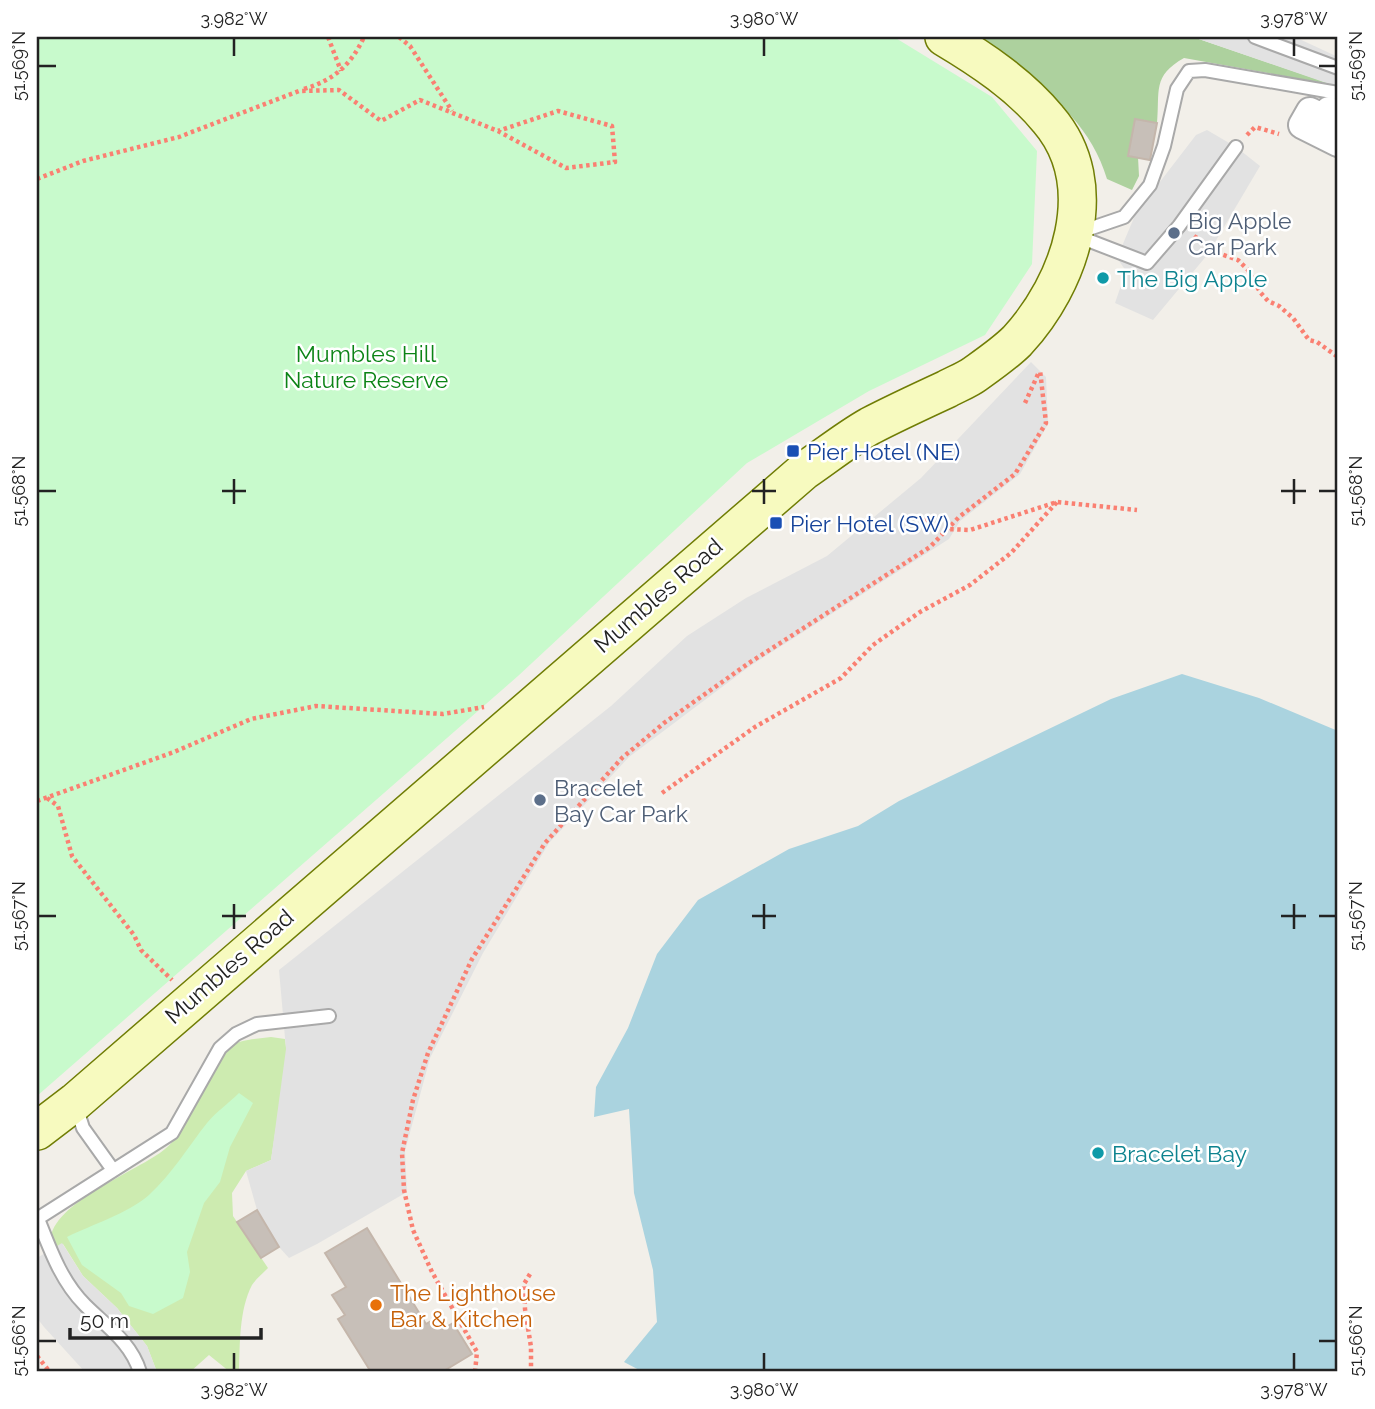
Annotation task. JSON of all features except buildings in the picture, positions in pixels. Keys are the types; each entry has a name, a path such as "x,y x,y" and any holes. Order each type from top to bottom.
{"street":[{"name":"Mumbles Road","path":"37,1132 804,471 869,427 973,376 1015,343 1031,324 1053,292 1073,235 1078,190 1073,167 1065,145 1050,120 1008,80 944,37"},
{"path":"1338,114 1329,110 1325,118 1310,111 1302,125 1338,143"}],"lane":[{"path":"1255,37 1338,68"},
{"path":"1073,235 1124,217 1150,185 1164,146 1174,97 1189,72 1205,70 1338,93"},
{"path":"1073,235 1147,263 1179,226 1236,147"},
{"path":"140,1372 136,1360 122,1340 84,1304 57,1267 37,1219 172,1133 220,1048 236,1034 257,1024 329,1016"},
{"path":"75,1102 83,1128 113,1171"}],"path":[{"path":"328,37 341,72"},
{"path":"37,179 83,161 179,137 321,84 341,72 364,37"},
{"path":"399,37 410,46 453,111"},
{"path":"299,91 339,90 381,121 420,100 498,131 566,168 615,162 612,126 558,111 498,131"},
{"path":"1179,226 1221,254 1238,260 1248,270 1268,301 1293,318 1310,340 1338,357"},
{"path":"475,1372 477,1352 432,1272 413,1230 404,1191 402,1153 413,1100 428,1053 472,959 545,843 622,758 664,723 748,663 930,547 947,529 1015,474 1046,422 1040,370"},
{"path":"662,793 755,727 841,678 873,645 920,612 970,585 1011,553 1057,502"},
{"path":"918,516 947,529 970,530 1057,502 1137,510"},
{"path":"37,801 174,752 251,719 316,706 443,714 539,698"},
{"path":"46,797 58,806 72,856 134,936 141,950 191,999"},
{"path":"530,1274 524,1284 531,1372"},
{"path":"37,1356 50,1372"}],"green space":[{"name":"Mumbles Hill Nature Reserve","path":"37,37 894,37 992,97 1037,151 1032,264 985,335 869,391 747,463 518,676 37,1096"},
{"path":"968,37 1193,37 1334,85 1184,58 1162,78 1158,93 1157,123 1135,119 1128,155 1138,157 1139,176 1132,190 1107,179 1098,155 1085,133 1051,96"},
{"path":"271,1037 285,1039 287,1055 271,1160 246,1171 232,1193 233,1216 268,1268 252,1285 245,1305 239,1372 230,1372 209,1355 190,1372 157,1372 147,1346 117,1308 83,1276 63,1244 52,1249 52,1234 60,1219 74,1205 152,1158 173,1141 226,1049 242,1041"},
{"path":"239,1093 253,1103 230,1147 220,1182 204,1203 187,1252 190,1272 183,1298 153,1314 129,1306 121,1293 82,1265 67,1237 120,1213 149,1195 211,1119"}],"shaded area":[{"path":"1193,37 1295,37 1338,57 1338,87"},
{"name":"Big Apple Car Park","path":"1207,130 1236,147 1260,166 1208,254 1153,320 1115,303 1126,271 1117,258 1136,213 1196,135"},
{"name":"Bracelet Bay Car Park","path":"1031,362 1046,377 1048,424 1020,474 960,521 949,539 750,666 629,757 549,843 483,953 430,1058 405,1151 407,1192 289,1258 279,1247 257,1210 246,1171 271,1160 286,1049 279,970 611,706 687,636 746,598 827,556 921,478"},
{"path":"62,1243 83,1276 117,1308 147,1346 157,1372 85,1372 37,1318 37,1258"}],"water":[{"path":"1182,674 1259,698 1338,731 1338,1372 643,1372 624,1362 657,1322 653,1270 634,1193 629,1109 594,1117 596,1087 628,1028 657,954 698,900 789,849 858,826 899,801 1111,699"}],"place":[{"name":"Big Apple Car Park","path":"1174,233"},
{"name":"The Big Apple","path":"1103,278"},
{"name":"Pier Hotel (NE)","path":"793,451"},
{"name":"Pier Hotel (SW)","path":"776,523"},
{"name":"Bracelet Bay Car Park","path":"540,800"},
{"name":"Bracelet Bay","path":"1098,1153"},
{"name":"The Lighthouse Bar & Kitchen","path":"376,1305"}]}
